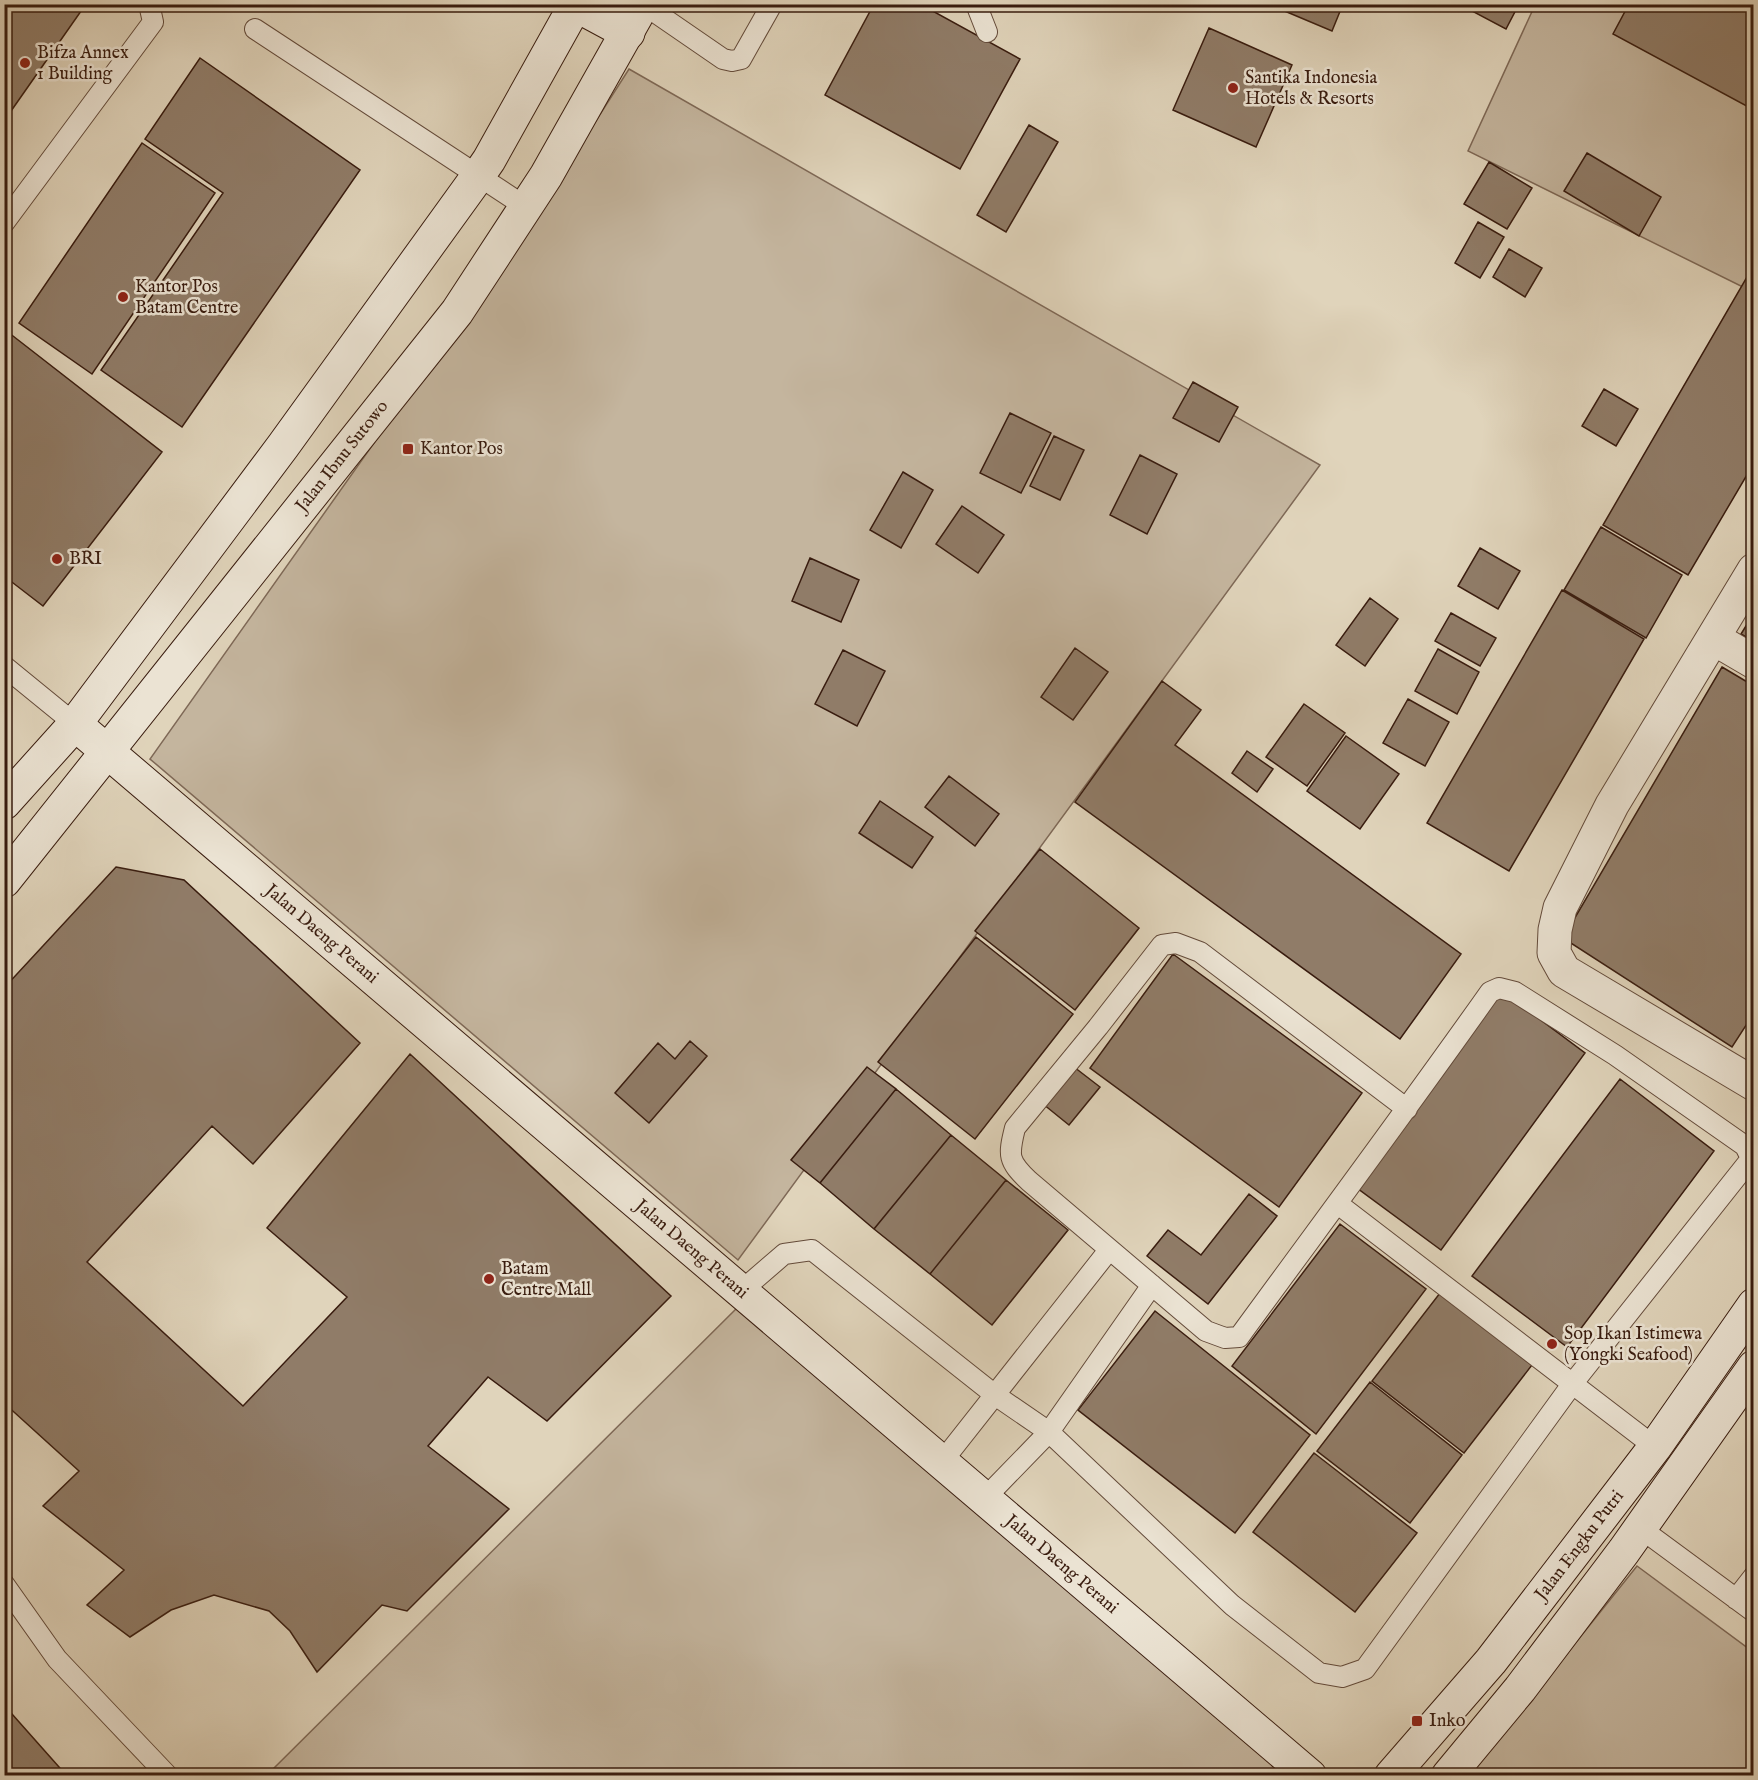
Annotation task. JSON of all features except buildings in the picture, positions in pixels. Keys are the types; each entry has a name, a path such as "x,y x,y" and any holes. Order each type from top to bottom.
{"main road":[{"path":"4,802 75,724 283,446 478,176 576,5 638,14"},
{"name":"Jalan Ibnu Sutowo","path":"4,881 457,312 546,176 638,14"},
{"path":"1754,570 1612,805 1560,908 1554,953 1564,971 1754,1084"},
{"path":"1713,638 1754,662"},
{"name":"Jalan Daeng Perani","path":"75,724 1310,1776"},
{"name":"Jalan Engku Putri","path":"1391,1776 1491,1661 1655,1447 1754,1305"},
{"path":"1448,1776 1520,1689 1640,1528 1754,1367"}],"lane":[{"path":"4,223 153,22 149,4"},
{"path":"638,14 723,59 732,61 741,60 772,4"},
{"path":"976,4 987,32"},
{"path":"255,29 526,207"},
{"path":"4,666 75,724"},
{"path":"740,1292 784,1254 812,1250 996,1395 1048,1432 1232,1605 1319,1673 1342,1677 1365,1669 1573,1383 1750,1160 1745,1146 1615,1055 1507,989 1499,988 1491,992 1407,1109 1338,1204 1239,1337 1225,1338 1206,1331 1014,1167 1011,1143 1015,1128 1162,945 1176,943 1200,952 1407,1109"},
{"path":"1338,1204 1655,1447"},
{"path":"941,1463 1109,1250"},
{"path":"984,1499 1048,1432 1152,1285"},
{"path":"1640,1528 1754,1612"},
{"path":"1736,1599 1754,1576"},
{"path":"4,1584 57,1659 168,1776"}],"shaded area":[{"path":"1535,5 1753,5 1753,292 1468,151"},
{"path":"629,69 1320,465 738,1260 150,759 537,213"},
{"path":"740,1305 1284,1775 266,1776"},
{"path":"1637,1566 1753,1652 1753,1775 1469,1776"}],"place":[{"name":"Bifza Annex 1 Building","path":"25,63"},
{"name":"Santika Indonesia Hotels & Resorts","path":"1233,88"},
{"name":"Kantor Pos Batam Centre","path":"123,297"},
{"name":"Kantor Pos","path":"408,449"},
{"name":"BRI","path":"57,559"},
{"name":"Batam Centre Mall","path":"489,1279"},
{"name":"Sop Ikan Istimewa (Yongki Seafood)","path":"1552,1344"},
{"name":"Inko","path":"1417,1721"}]}
